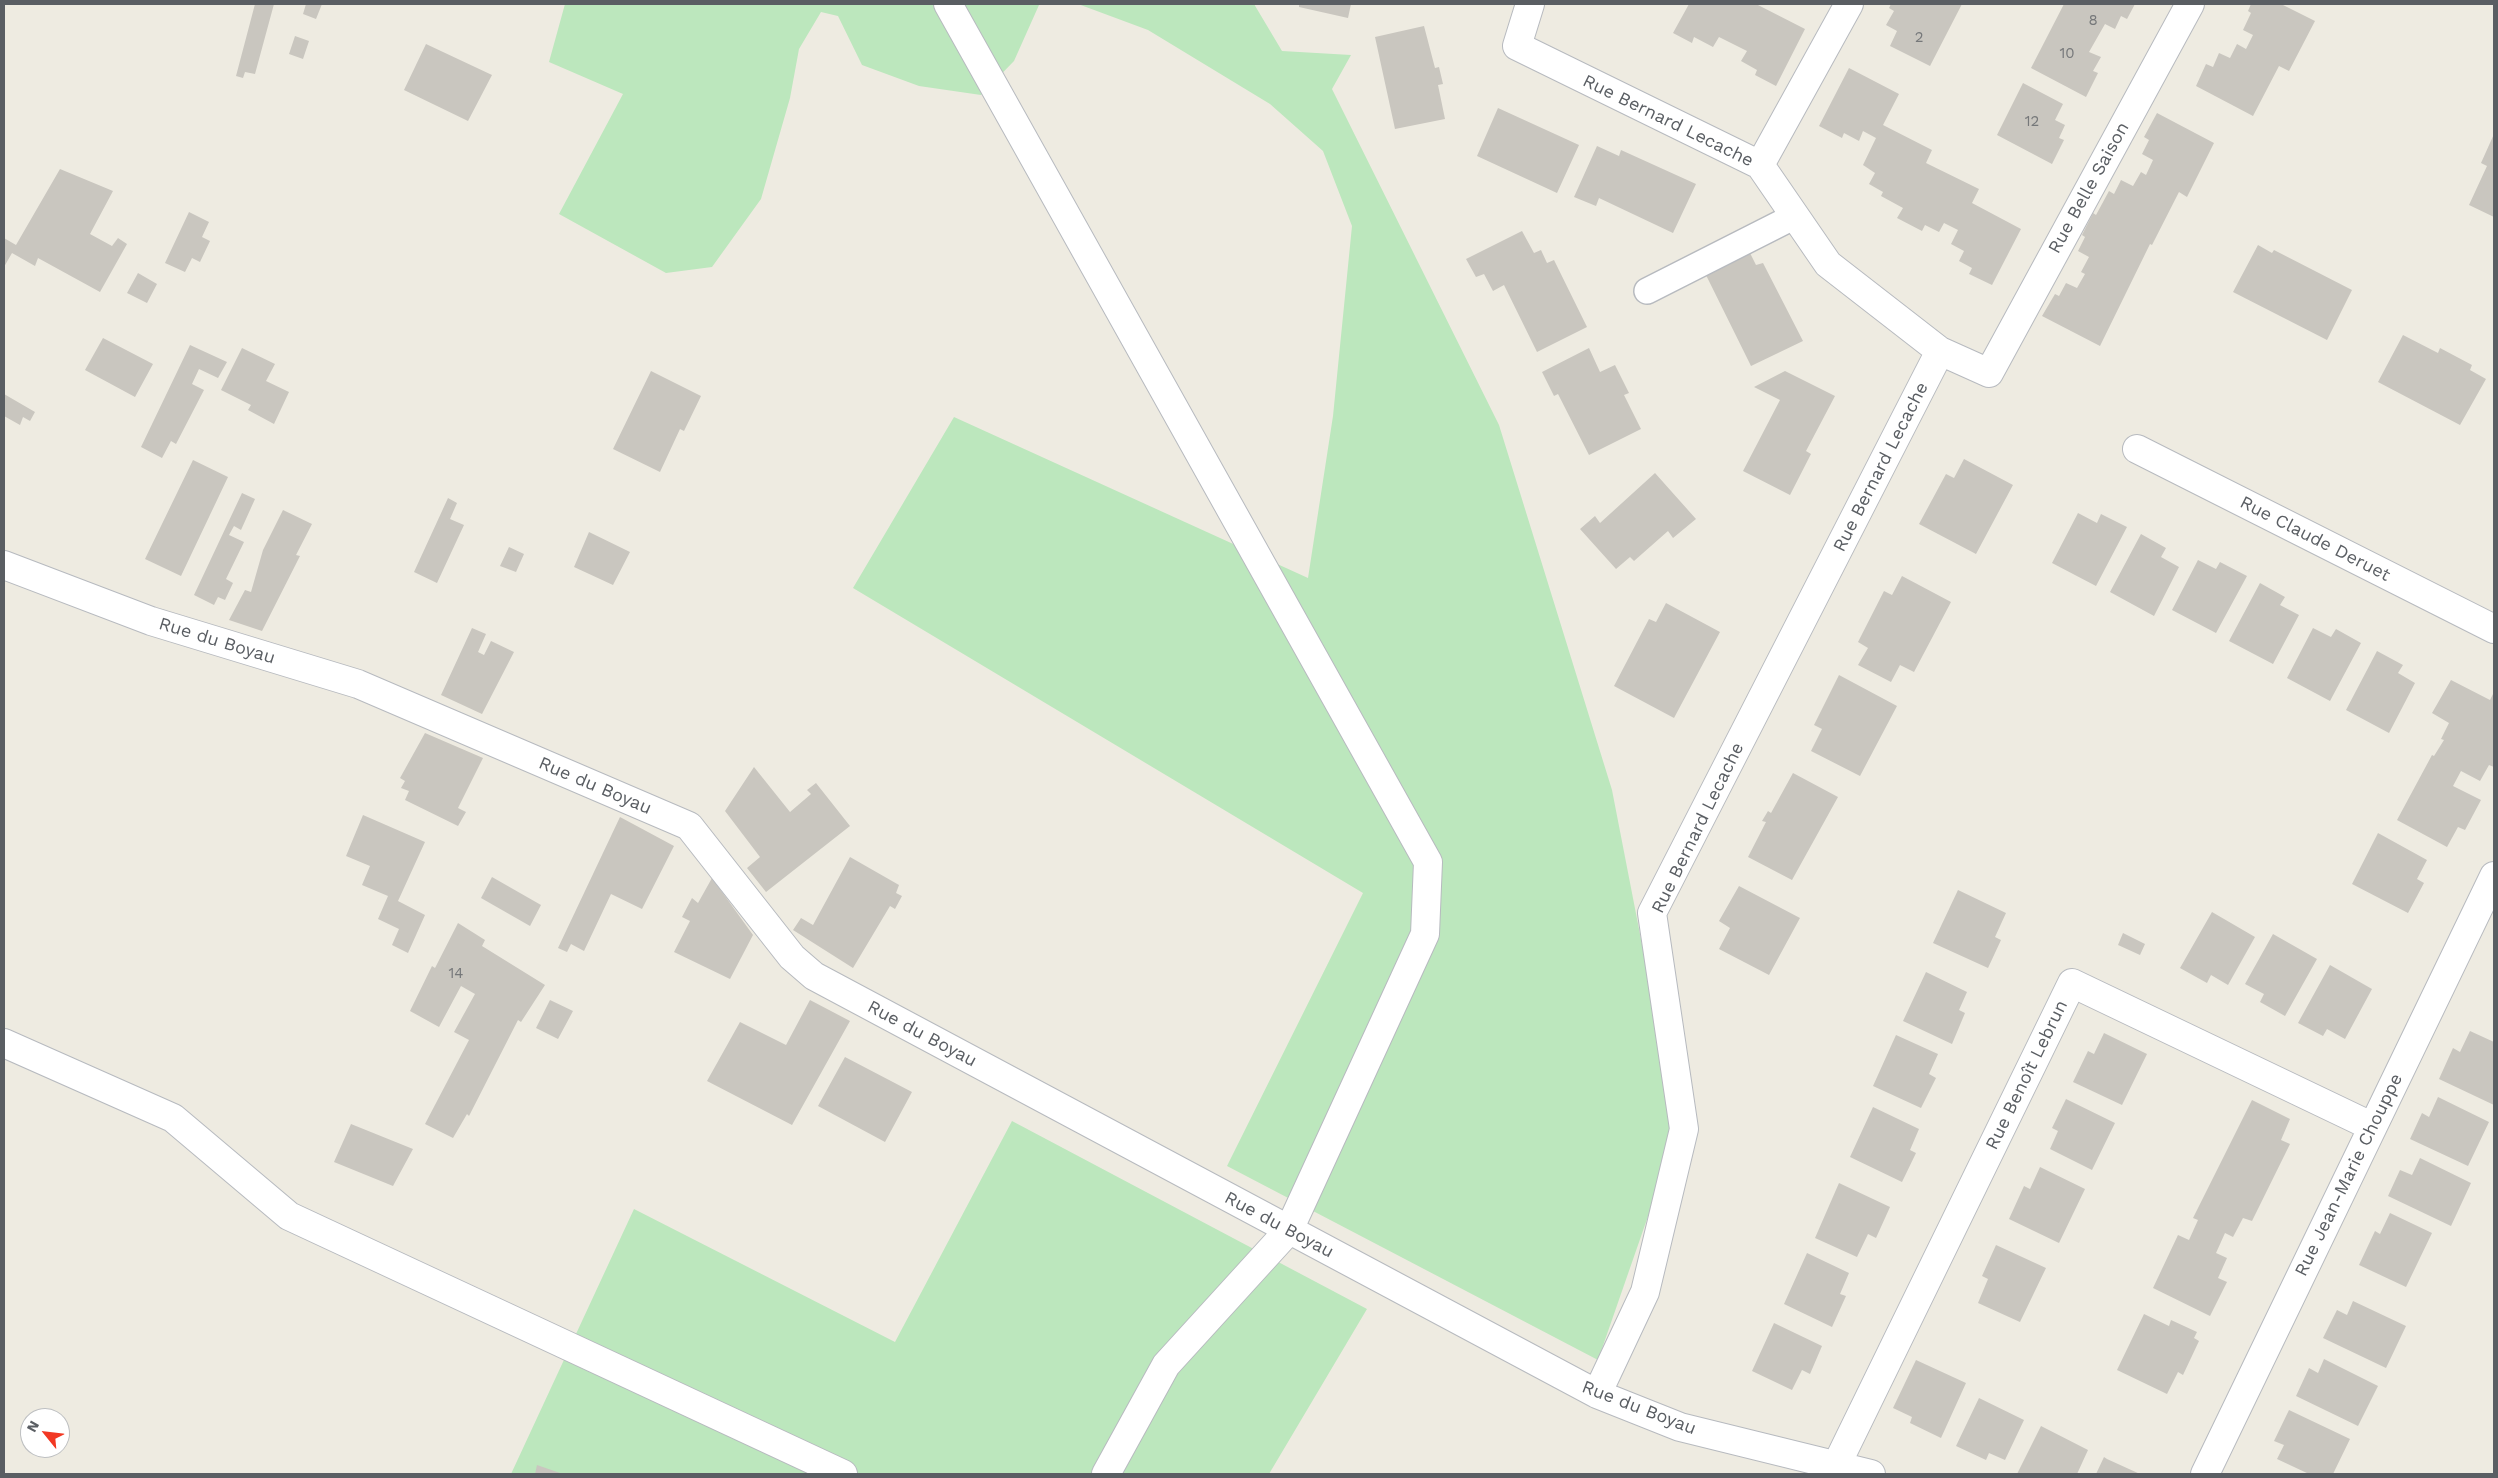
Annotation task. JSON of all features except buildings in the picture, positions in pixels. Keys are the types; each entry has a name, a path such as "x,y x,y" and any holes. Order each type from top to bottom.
{"street":[{"path":"948,4 1428,862 1425,934 1288,1230 1166,1365 1106,1474"},
{"name":"Rue Bernard Lecache","path":"1530,4 1517,46 1760,165 1828,264 1940,351 1989,373"},
{"path":"1760,165 1849,4"},
{"name":"Rue Belle Saison","path":"1989,373 2190,4"},
{"name":"Rue Bernard Lecache","path":"1597,1394 1645,1292 1684,1129 1652,913 1940,351"},
{"name":"Rue Claude Deruet","path":"2137,449 2494,629"},
{"name":"Rue du Boyau","path":"4,565 151,622 358,684 689,826 792,957 814,976 1597,1394 1680,1427 1871,1474"},
{"name":"Rue Jean-Marie Chouppe","path":"2205,1474 2494,876"},
{"name":"Rue Benoît Lebrun","path":"1836,1466 2072,983 2372,1126"},
{"path":"4,1043 173,1118 289,1216 843,1474"}],"lane":[{"path":"1647,290 1795,216"}],"green space":[{"path":"565,4 1051,4 1039,5 1014,61 981,95 919,86 862,65 838,16 821,12 799,49 790,98 761,199 712,267 666,273 559,214 623,94 549,62"},
{"path":"1078,4 1254,4 1282,51 1351,55 1332,89 1499,425 1612,790 1678,1130 1598,1360 1227,1166 1363,893 853,588 954,417 1308,578 1333,416 1352,226 1323,151 1270,104 1148,30"},
{"path":"1012,1121 1367,1309 1269,1474 511,1474 634,1209 895,1342"}]}
